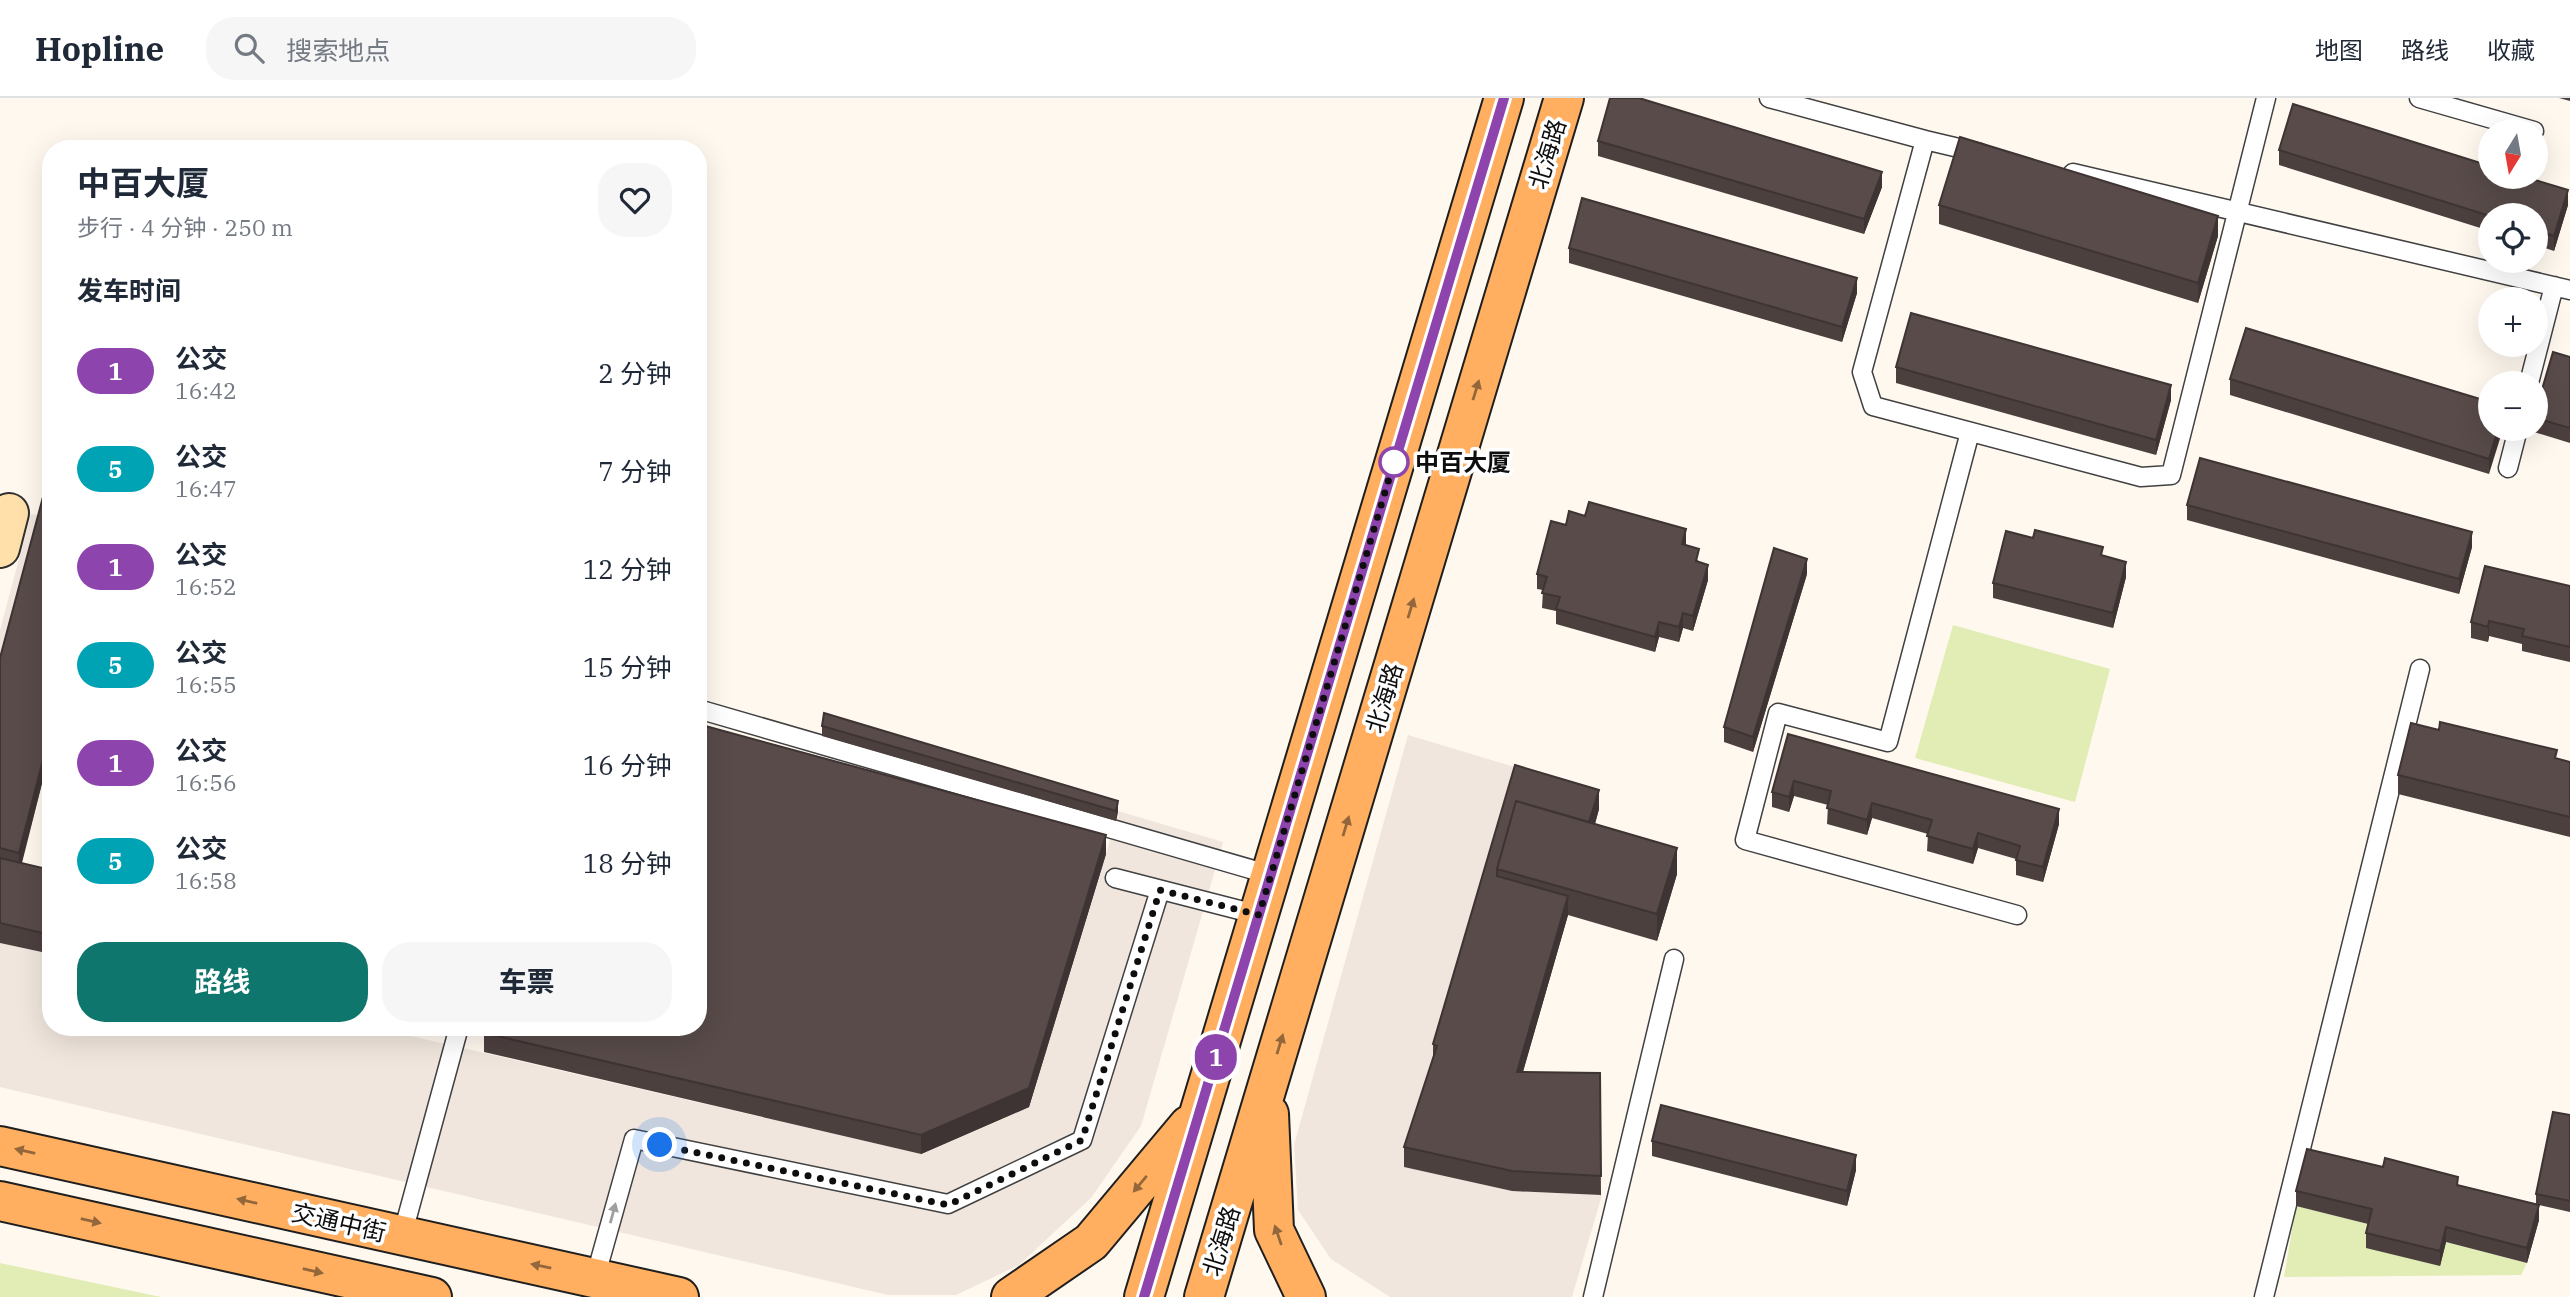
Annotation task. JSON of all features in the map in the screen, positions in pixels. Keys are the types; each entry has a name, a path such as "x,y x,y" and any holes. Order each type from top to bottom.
{"main road":[{"path":"1144,1297 1504,98"},
{"name":"北海路","path":"1205,1297 1564,98"},
{"path":"1268,1086 1274,1230 1306,1297"},
{"path":"1011,1297 1091,1242 1199,1113"},
{"name":"交通中街","path":"0,1146 679,1297"},
{"path":"0,1201 432,1297"}],"lane":[{"path":"1769,98 1993,156"},
{"path":"1925,140 1862,372 1873,406 2141,477 2171,475 2266,98"},
{"path":"2419,98 2492,119"},
{"path":"2061,171 2238,210 2562,288 2533,371"},
{"path":"1970,432 1888,742 1778,713 1745,840 2017,915"},
{"path":"2508,468 2515,441"},
{"path":"2264,1297 2420,669"},
{"path":"707,712 1271,875"},
{"path":"1115,878 1259,915"},
{"path":"595,1278 634,1139 948,1205 1082,1140 1160,890"},
{"path":"1593,1297 1674,959"},
{"path":"402,1236 457,1036"}],"green space":[{"path":"1953,625 2110,669 2075,802 1915,758"},
{"path":"2296,1206 2372,1225 2440,1265 2446,1242 2527,1263 2521,1275 2284,1277"},
{"path":"0,1263 161,1297 0,1297"}],"shaded area":[{"path":"31,514 42,516 0,677 0,630"},
{"path":"1408,735 1518,768 1404,1166 1512,1191 1602,1195 1572,1297 1390,1297 1331,1259 1298,1210 1294,1145"},
{"path":"1118,811 1223,842 1141,1126 1091,1198 1019,1265 956,1295 888,1295 0,1087 0,943 42,952 42,1036 411,1036 921,1154 1106,854"}],"building":[{"path":"1610,98 1639,98 1882,172 1864,219 1598,141"},
{"path":"2293,104 2478,162 2478,189 2548,189 2548,184 2568,190 2554,236 2548,234 2548,203 2478,203 2478,212 2279,150"},
{"path":"1960,137 2218,216 2198,283 1939,205"},
{"path":"1582,198 1857,278 1842,327 1569,248"},
{"path":"1911,313 2171,385 2156,440 1896,367"},
{"path":"2246,328 2478,398 2478,441 2494,441 2489,459 2230,379"},
{"path":"2553,352 2570,357 2570,428 2548,422 2547,371"},
{"path":"2200,458 2472,532 2459,579 2187,505"},
{"path":"42,501 42,764 19,853 0,848 0,658"},
{"path":"1589,502 1686,529 1682,544 1699,549 1696,561 1708,565 1693,616 1683,613 1679,627 1659,622 1655,637 1556,609 1560,597 1542,593 1547,577 1537,574 1551,521 1566,525 1569,511 1585,516"},
{"path":"2035,530 2103,547 2101,555 2126,562 2113,613 1993,583 2006,531 2033,538"},
{"path":"1774,548 1807,559 1753,737 1724,727"},
{"path":"2485,566 2570,586 2570,647 2522,636 2524,629 2489,621 2488,627 2471,622"},
{"path":"824,713 1118,801 1116,811 822,726"},
{"path":"2440,722 2557,750 2555,758 2570,762 2570,817 2398,775 2411,723 2439,730"},
{"path":"707,726 1106,835 1029,1088 921,1135 497,1036 707,1036"},
{"path":"1788,734 2059,809 2043,867 2016,860 2020,846 1978,833 1973,849 1927,836 1932,820 1872,803 1867,820 1827,808 1831,791 1794,781 1789,797 1772,792"},
{"path":"1515,765 1599,790 1589,822 1516,801 1497,876 1568,896 1517,1072 1600,1073 1601,1176 1512,1171 1404,1147 1437,1046 1433,1044"},
{"path":"1516,801 1677,848 1657,914 1497,869"},
{"path":"0,858 42,868 42,933 0,923"},
{"path":"1661,1105 1856,1155 1847,1191 1652,1141"},
{"path":"2553,1112 2570,1115 2570,1201 2536,1194"},
{"path":"2307,1149 2383,1167 2385,1158 2458,1177 2457,1185 2539,1205 2527,1248 2446,1227 2440,1251 2366,1233 2372,1209 2296,1191"}],"bus line":[{"name":"1","path":"1144,1297 1504,98"}],"place":[{"name":"中百大厦","path":"1394,462"}],"route":[{"path":"660,1145 948,1205 1082,1140 1160,890 1259,915 1394,462"}]}
